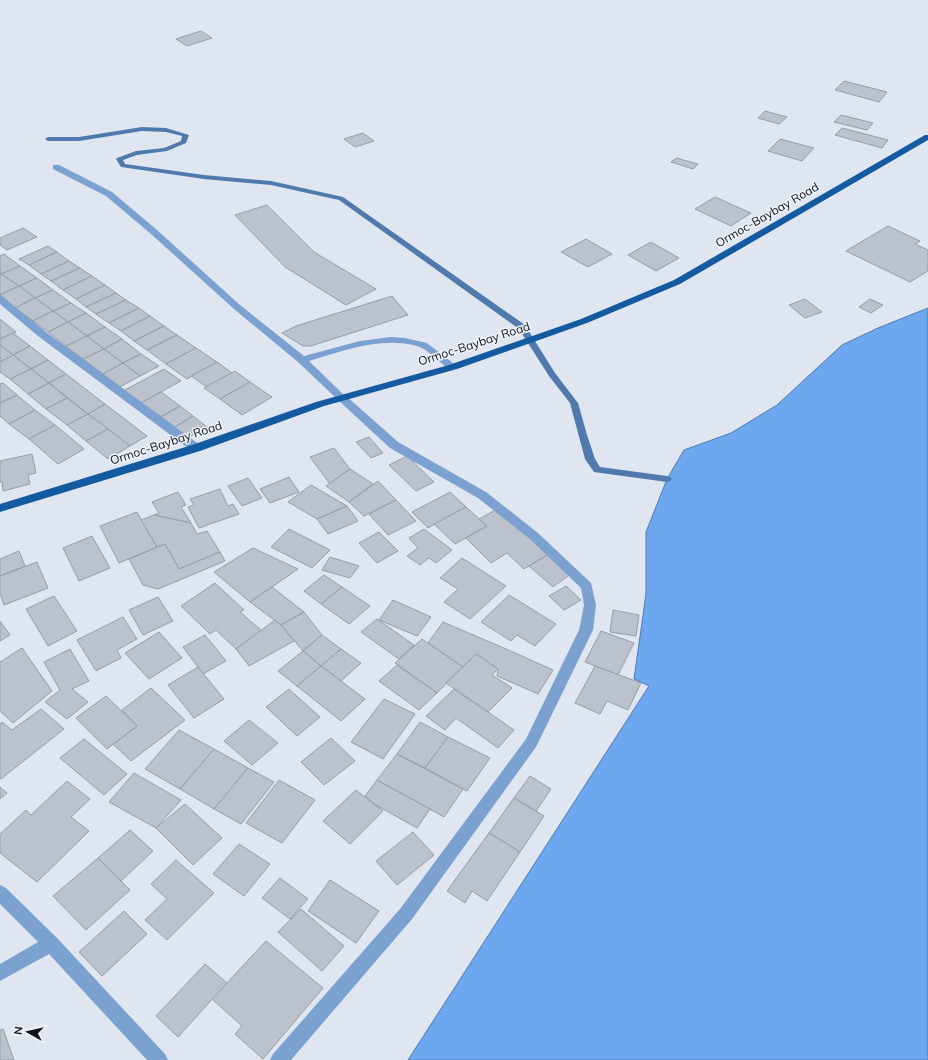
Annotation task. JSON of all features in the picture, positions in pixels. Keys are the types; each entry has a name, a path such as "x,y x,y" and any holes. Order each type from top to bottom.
{"highway":[{"name":"Ormoc-Baybay Road","path":"0,508 196,448 341,397 453,367 584,321 677,282 928,137"}],"street":[{"path":"56,167 109,194 154,232 237,307 302,360 394,445 482,495 534,536 587,586 590,605 586,630 531,743 406,914 279,1060"},
{"path":"0,299 42,334 196,448"},
{"path":"302,360 349,345 396,341 421,345 453,367"},
{"path":"0,893 51,944 159,1060"},
{"path":"0,974 51,944"}],"water":[{"path":"928,308 928,1060 408,1060 649,686 634,679 646,594 646,532 667,479 684,450 731,433 777,405 842,345 878,328"}],"building":[{"path":"201,31 212,38 187,46 176,39"},
{"path":"844,81 887,92 879,102 835,90"},
{"path":"765,111 787,117 779,124 758,118"},
{"path":"841,115 873,123 867,130 834,122"},
{"path":"842,128 888,140 882,148 835,135"},
{"path":"363,133 374,141 355,147 344,139"},
{"path":"780,139 814,148 802,161 768,151"},
{"path":"676,158 698,164 693,169 671,162"},
{"path":"715,197 751,213 731,226 695,209"},
{"path":"267,205 314,252 376,289 346,305 285,267 235,215"},
{"path":"888,226 920,241 915,244 928,250 928,271 910,282 846,251"},
{"path":"23,228 37,237 7,250 0,245 0,238"},
{"path":"586,239 612,254 588,267 561,252"},
{"path":"651,242 679,258 656,271 628,255"},
{"path":"48,246 57,252 29,265 19,259"},
{"path":"57,252 69,261 41,274 29,265"},
{"path":"4,254 20,266 1,274 0,256"},
{"path":"69,261 80,268 51,281 41,274"},
{"path":"20,266 37,278 19,286 1,274"},
{"path":"80,268 92,276 63,290 51,281"},
{"path":"1,274 19,286 0,295"},
{"path":"92,276 105,285 76,299 63,290"},
{"path":"37,278 53,290 35,298 19,286"},
{"path":"105,285 116,293 86,307 76,299"},
{"path":"19,286 35,298 15,308 0,295"},
{"path":"53,290 71,303 53,311 35,298"},
{"path":"116,293 126,300 96,314 86,307"},
{"path":"392,296 408,315 311,346 303,346 282,333 296,326"},
{"path":"35,298 53,311 33,321 15,308"},
{"path":"805,299 822,312 805,318 789,305"},
{"path":"870,299 883,305 871,313 859,307"},
{"path":"126,300 139,308 109,323 96,314"},
{"path":"71,303 86,313 68,322 53,311"},
{"path":"139,308 150,316 121,331 109,323"},
{"path":"53,311 68,322 48,332 33,321"},
{"path":"86,313 105,327 87,336 68,322"},
{"path":"150,316 164,326 134,341 121,331"},
{"path":"0,319 16,332 0,339"},
{"path":"68,322 87,336 66,346 48,332"},
{"path":"164,326 177,335 147,350 134,341"},
{"path":"105,327 122,339 104,349 87,336"},
{"path":"13,333 30,346 13,355 0,345 0,339"},
{"path":"177,335 196,348 166,364 147,350"},
{"path":"87,336 104,349 83,359 66,346"},
{"path":"122,339 141,354 123,363 104,349"},
{"path":"0,345 13,355 0,362"},
{"path":"30,346 48,360 31,369 13,355"},
{"path":"196,348 217,362 187,379 166,364"},
{"path":"104,349 123,363 103,374 83,359"},
{"path":"141,354 159,366 140,376 123,363"},
{"path":"13,355 31,369 10,379 0,372 0,362"},
{"path":"48,360 66,374 49,383 31,369"},
{"path":"217,362 232,373 207,387 191,376"},
{"path":"123,363 140,376 120,387 103,374"},
{"path":"31,369 49,383 28,394 10,379"},
{"path":"164,369 181,381 139,404 123,391"},
{"path":"235,371 250,382 220,399 204,388"},
{"path":"66,374 105,404 88,414 49,383"},
{"path":"250,382 272,397 242,415 220,399"},
{"path":"3,383 17,395 0,403 0,384"},
{"path":"49,383 67,398 46,409 28,394"},
{"path":"161,392 180,406 158,418 139,404"},
{"path":"17,395 35,410 9,424 0,416 0,403"},
{"path":"67,398 88,414 67,425 46,409"},
{"path":"105,404 147,436 130,446 88,414"},
{"path":"180,406 193,416 175,427 161,417"},
{"path":"35,410 55,425 29,439 9,424"},
{"path":"88,414 108,429 86,441 67,425"},
{"path":"193,416 207,427 186,439 172,429"},
{"path":"55,425 84,449 58,464 29,439"},
{"path":"108,429 130,446 108,459 86,441"},
{"path":"369,437 383,453 371,458 356,442"},
{"path":"334,448 350,469 330,484 310,457"},
{"path":"32,454 36,473 28,475 30,484 3,491 2,482 0,482 0,461"},
{"path":"407,456 434,482 416,491 389,465"},
{"path":"350,469 373,484 349,502 326,486"},
{"path":"289,477 299,492 270,503 260,489"},
{"path":"248,478 262,498 242,506 228,486"},
{"path":"378,481 396,500 364,516 349,502"},
{"path":"311,485 347,506 317,519 288,502"},
{"path":"220,489 228,506 233,504 239,514 199,528 188,507 194,505 190,499"},
{"path":"178,492 186,505 181,507 191,523 154,515 159,513 152,502"},
{"path":"450,492 466,507 428,528 412,512"},
{"path":"396,500 416,521 388,535 369,514"},
{"path":"347,506 358,521 328,534 317,519"},
{"path":"466,507 487,526 455,544 434,524"},
{"path":"499,508 549,554 524,569 507,553 491,563 466,538 487,526 479,519"},
{"path":"137,512 157,547 119,563 100,526"},
{"path":"154,515 191,523 197,534 207,531 220,552 179,569 165,544 157,547 141,520"},
{"path":"289,529 330,550 312,568 271,547"},
{"path":"424,529 452,550 436,563 429,558 420,565 407,556 418,548 409,538"},
{"path":"379,532 398,551 377,563 359,543"},
{"path":"92,536 110,568 79,581 63,548"},
{"path":"165,544 179,569 220,552 225,561 158,589 143,585 129,559"},
{"path":"253,548 298,569 250,602 214,572"},
{"path":"19,551 25,566 0,576 0,559"},
{"path":"549,554 572,573 553,587 529,566"},
{"path":"330,557 359,566 350,578 322,570"},
{"path":"462,558 506,586 470,619 444,602 458,589 440,578"},
{"path":"37,562 48,588 4,605 0,593 0,576"},
{"path":"324,575 342,587 321,604 304,591"},
{"path":"215,583 244,610 240,612 262,631 236,649 216,630 210,634 181,606"},
{"path":"566,586 581,600 564,610 549,596"},
{"path":"272,587 304,612 281,625 250,602"},
{"path":"342,587 370,606 349,624 321,604"},
{"path":"509,595 556,624 535,646 517,635 511,641 481,622"},
{"path":"54,596 77,631 48,646 26,609"},
{"path":"158,597 173,621 143,635 129,610"},
{"path":"393,600 431,617 417,636 379,620"},
{"path":"613,610 639,615 636,636 610,632"},
{"path":"304,612 322,635 303,651 281,625"},
{"path":"123,617 137,639 117,650 121,658 96,671 77,640"},
{"path":"377,619 414,645 399,659 361,632"},
{"path":"275,620 294,641 249,666 236,649"},
{"path":"0,621 10,635 0,641"},
{"path":"443,622 553,670 538,694 497,676 498,669 476,654 463,667 428,643"},
{"path":"601,631 634,643 618,675 585,662"},
{"path":"159,632 182,658 149,679 125,653"},
{"path":"205,635 226,661 203,674 183,647"},
{"path":"322,635 341,649 321,666 303,651"},
{"path":"422,639 463,667 437,693 395,663"},
{"path":"22,648 52,691 13,723 0,711 0,662"},
{"path":"70,649 89,681 72,689 88,702 67,719 45,702 60,690 44,662"},
{"path":"341,649 361,663 341,681 321,666"},
{"path":"303,651 321,666 297,686 278,671"},
{"path":"476,654 498,669 492,675 512,688 488,712 446,683"},
{"path":"397,665 437,693 419,710 379,681"},
{"path":"321,666 365,699 341,721 297,686"},
{"path":"595,666 641,683 628,710 607,701 600,714 575,703"},
{"path":"198,667 224,699 194,718 168,685"},
{"path":"151,688 185,720 131,761 113,744 137,726 122,710"},
{"path":"289,689 320,717 297,736 266,707"},
{"path":"454,689 514,730 498,748 456,718 445,730 426,716"},
{"path":"106,696 137,726 107,749 76,718"},
{"path":"384,699 415,714 383,759 351,742"},
{"path":"41,709 64,729 1,779 0,724 2,722 12,730"},
{"path":"249,720 278,743 252,765 224,741"},
{"path":"420,722 448,737 425,768 397,754"},
{"path":"179,730 214,749 180,789 145,769"},
{"path":"448,737 490,758 467,791 425,768"},
{"path":"331,738 355,761 324,785 301,762"},
{"path":"84,739 127,774 104,795 60,758"},
{"path":"214,749 248,768 214,809 180,789"},
{"path":"397,754 463,789 444,817 377,780"},
{"path":"248,768 274,782 241,824 214,809"},
{"path":"134,773 181,800 156,828 109,802"},
{"path":"530,776 551,789 536,811 514,798"},
{"path":"279,780 315,800 282,843 246,823"},
{"path":"377,780 430,809 417,828 374,804 365,796"},
{"path":"67,781 90,799 71,817 89,831 37,882 0,853 0,834 26,810 31,815"},
{"path":"0,787 7,793 0,799"},
{"path":"356,790 383,811 350,844 323,821"},
{"path":"514,798 544,816 520,852 489,833"},
{"path":"185,804 222,838 193,865 156,828"},
{"path":"130,830 153,851 121,881 98,858"},
{"path":"413,832 434,855 397,885 376,861"},
{"path":"489,833 520,852 487,901 472,891 465,903 447,891"},
{"path":"239,844 270,864 244,896 213,874"},
{"path":"98,858 130,890 86,930 53,896"},
{"path":"176,860 214,893 167,940 145,920 167,899 151,884"},
{"path":"280,878 308,899 290,919 262,898"},
{"path":"330,880 379,911 356,943 308,911"},
{"path":"301,909 344,946 322,971 278,932"},
{"path":"124,911 147,934 102,976 79,952"},
{"path":"266,941 323,988 263,1059 235,1034 242,1026 212,999"},
{"path":"205,964 227,983 178,1037 156,1016"},
{"path":"3,1029 14,1060 0,1060 0,1030"}],"waterway":[{"path":"48,139 79,139 142,129 166,130 186,135 184,142 165,150 136,153 119,159 123,166 204,177 271,183 341,198 522,327 552,374 574,403 590,459 597,470 667,479"}]}
